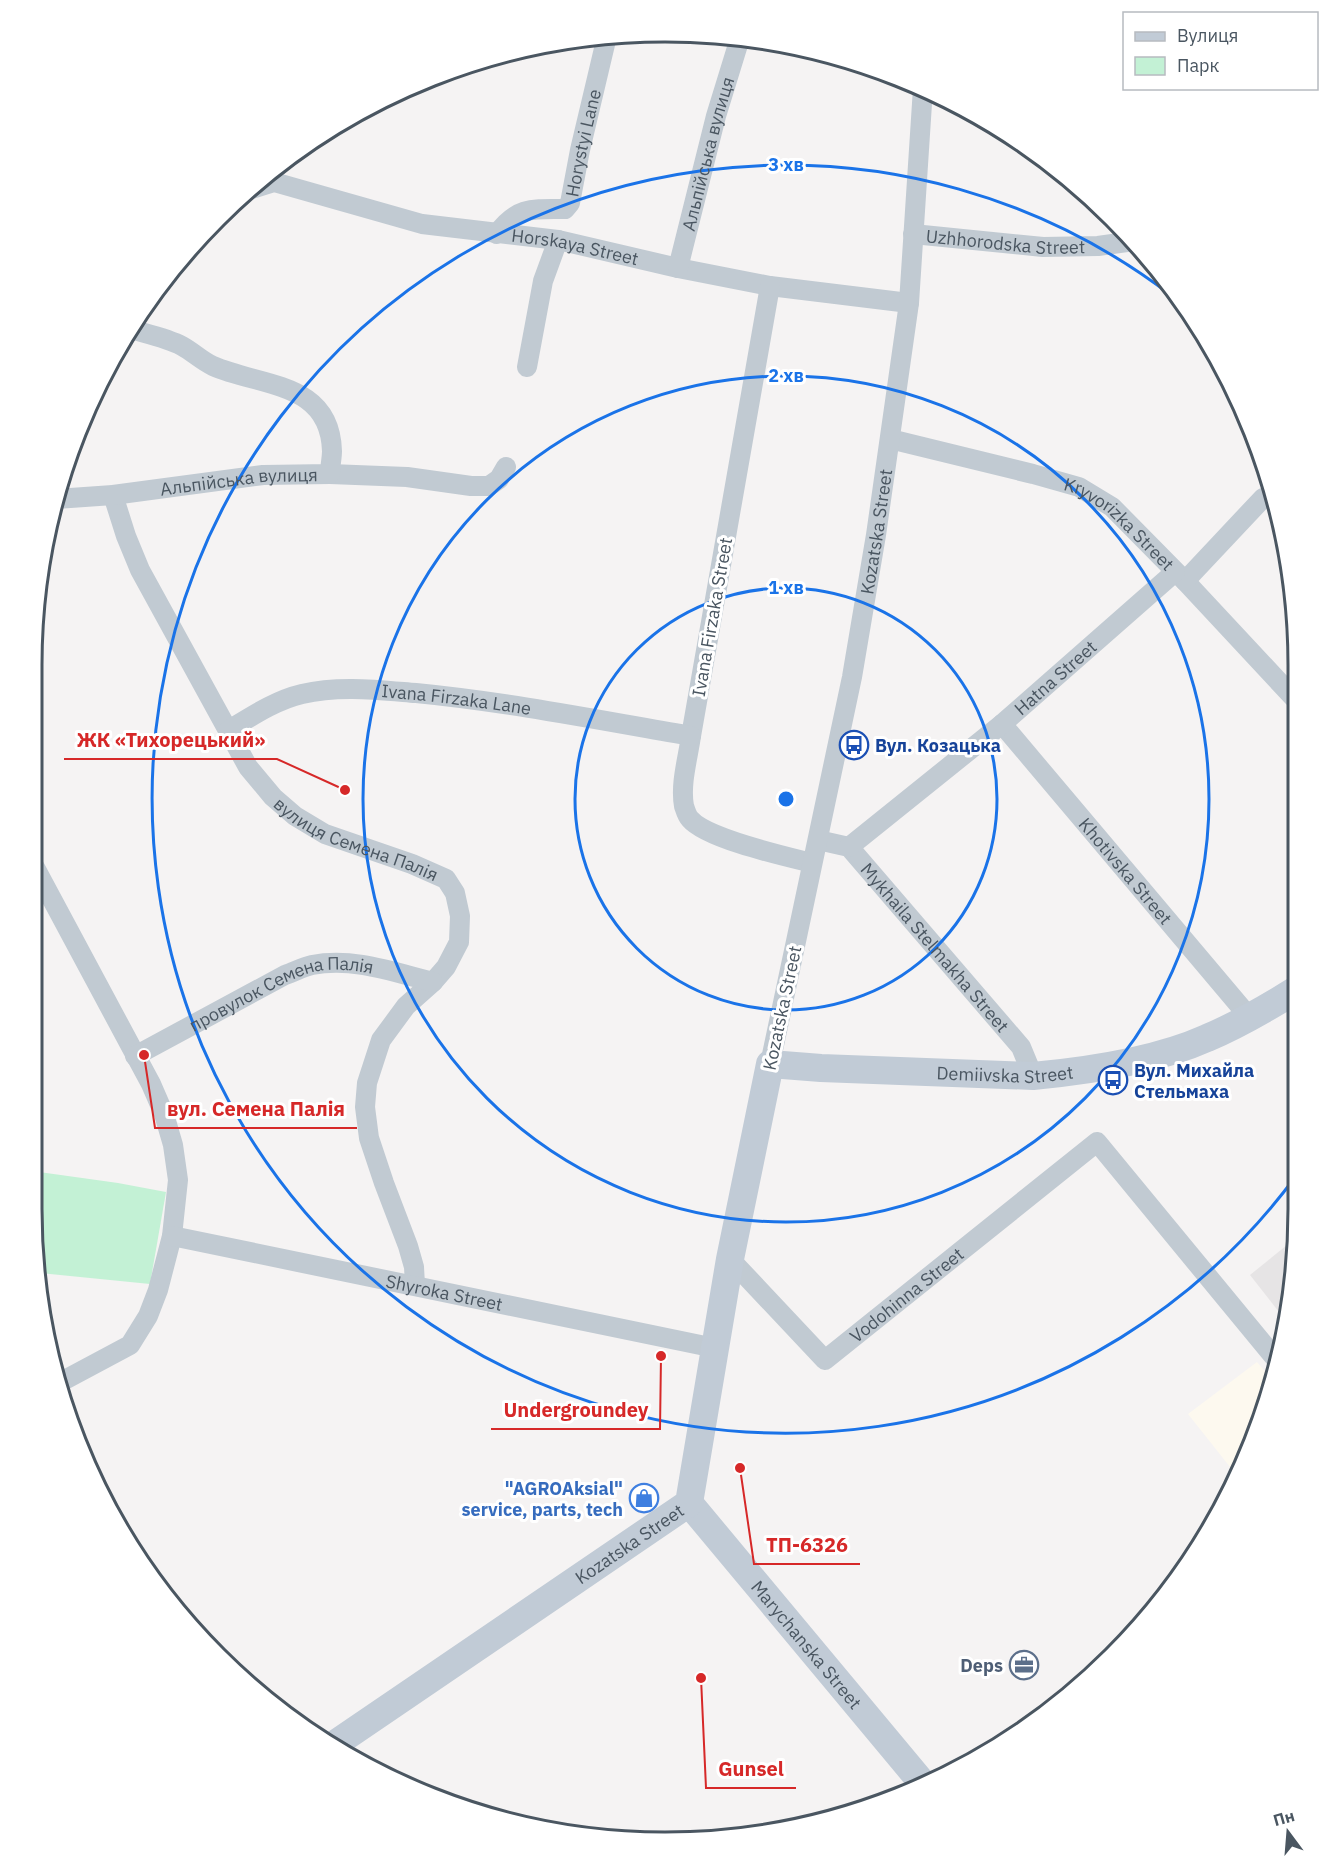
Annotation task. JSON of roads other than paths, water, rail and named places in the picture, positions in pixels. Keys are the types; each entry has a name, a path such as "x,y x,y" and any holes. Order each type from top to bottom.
{"street":[{"name":"Horystyi Lane","path":"497,234 507,220 519,213 529,210 565,209 570,203 605,45"},
{"name":"Альпійська вулиця","path":"678,268 716,116 737,46"},
{"name":"Kozatska Street","path":"340,1741 689,1503 730,1259 852,677 909,303 922,98"},
{"name":"Horskaya Street","path":"277,178 422,224 558,240 678,268 770,286 909,303"},
{"name":"Uzhhorodska Street","path":"913,234 1043,247 1098,246 1123,243"},
{"path":"527,367 543,281 558,240"},
{"name":"Ivana Firzaka Street","path":"770,286 691,736 684,805 689,818 708,831 741,844 812,863"},
{"name":"Альпійська вулиця","path":"65,498 113,495 263,475 330,474 332,450 328,426 323,413 310,401 291,390 212,366 181,345 139,332"},
{"name":"Kryvorizka Street","path":"890,439 1079,487 1112,507 1288,692"},
{"path":"330,474 407,477 471,486 489,486 500,479 506,467"},
{"name":"вулиця Семена Палія","path":"113,495 140,570 248,767 273,797 295,816 325,834 412,864 446,879 455,893 460,916 459,942 446,967 406,1006 381,1040 367,1083 365,1107 369,1138 408,1246 414,1266 415,1285"},
{"name":"Hatna Street","path":"849,847 1180,576 1265,497"},
{"name":"Ivana Firzaka Lane","path":"229,729 270,706 301,694 333,689 384,690 473,698 691,736"},
{"name":"Khotivska Street","path":"1002,724 1250,1018"},
{"name":"Mykhaila Stelmakha Street","path":"818,840 849,847 1021,1047 1033,1076"},
{"path":"42,881 151,1084 164,1114 173,1145 178,1180 172,1236 158,1290 147,1316 130,1345 66,1379"},
{"name":"провулок Семена Палія","path":"135,1056 285,975 310,965 363,964 433,982"},
{"name":"Demiivska Street","path":"770,1064 1033,1076 1103,1066 1162,1053 1206,1039 1250,1018 1288,995"},
{"name":"Vodohinna Street","path":"730,1259 825,1360 1097,1142 1271,1353"},
{"name":"Shyroka Street","path":"172,1236 715,1348"},
{"name":"Marychanska Street","path":"689,1503 918,1778"}],"place":[{"name":"Вул. Козацька","path":"854,745"},
{"name":"ЖК «Тихорецький»","path":"345,790"},
{"name":"вул. Семена Палія","path":"144,1055"},
{"name":"Вул. Михайла Стельмаха","path":"1113,1080"},
{"name":"Undergroundey","path":"661,1356"},
{"name":"ТП-6326","path":"740,1468"},
{"name":"\"AGROAksial\" service, parts, tech","path":"644,1498"},
{"name":"Deps","path":"1024,1665"},
{"name":"Gunsel","path":"701,1678"}]}
